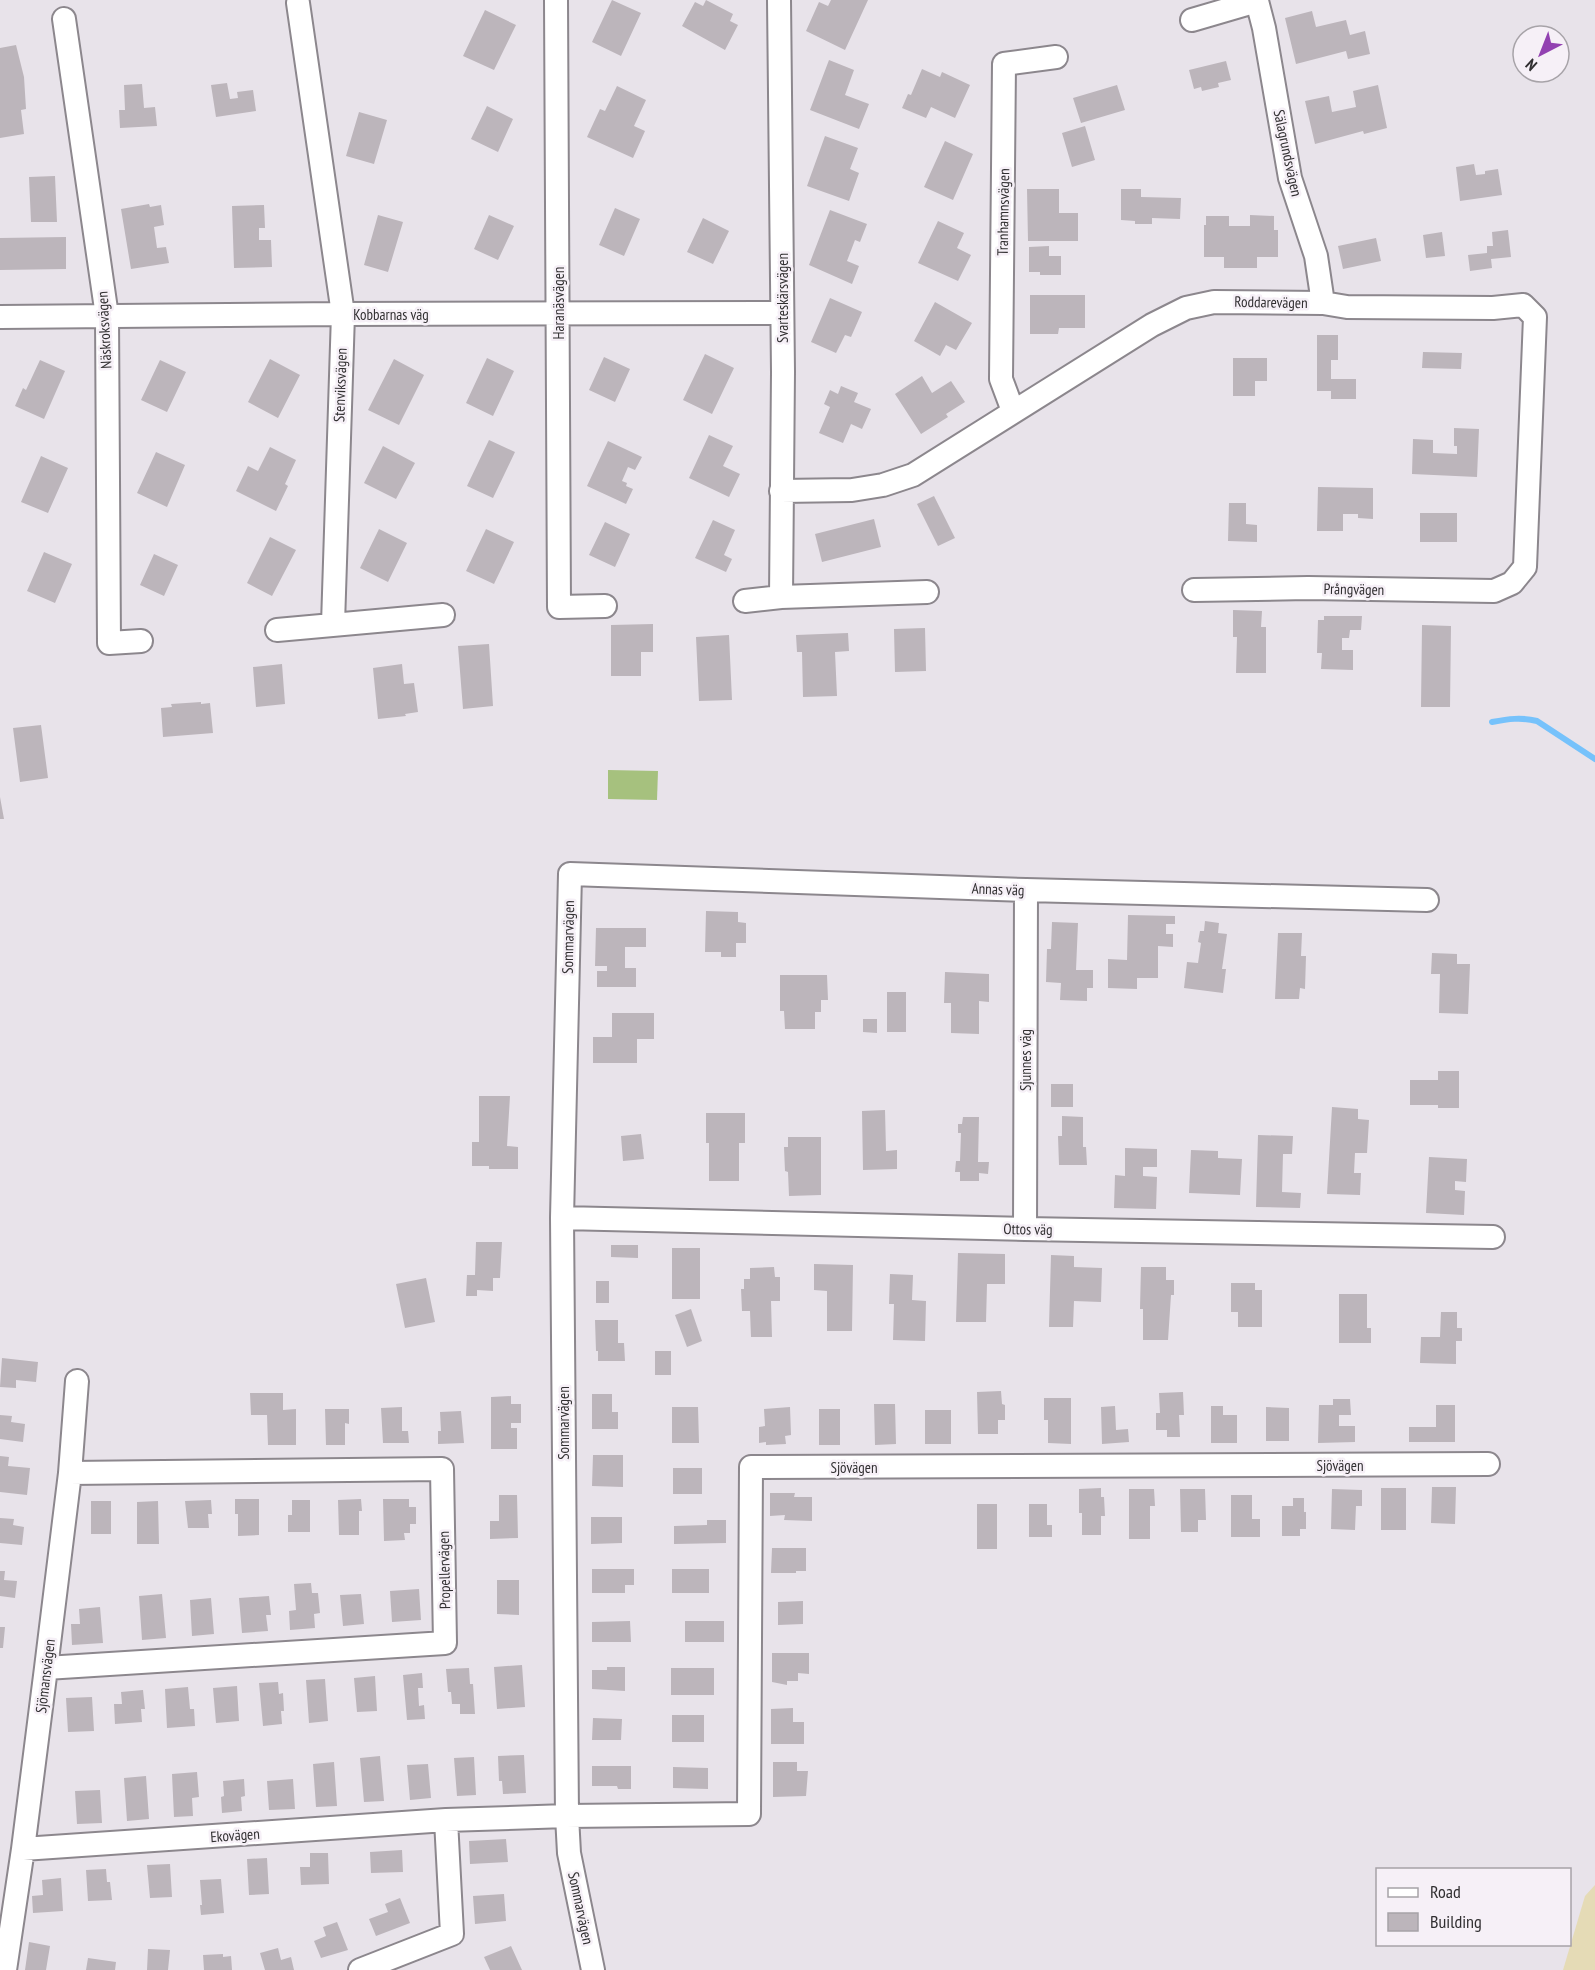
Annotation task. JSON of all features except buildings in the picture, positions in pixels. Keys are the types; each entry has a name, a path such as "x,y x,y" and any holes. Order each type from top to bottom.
{"street":[{"name":"Haranäsvägen","path":"556,0 559,607 605,606"},
{"name":"Svarteskärsvägen","path":"779,0 782,313 781,597"},
{"path":"1192,20 1257,1"},
{"name":"Sälagrundsvägen","path":"1257,1 1264,28 1290,178 1316,256 1323,303"},
{"name":"Stenviksvägen","path":"298,3 343,314 333,624"},
{"name":"Näskroksvägen","path":"64,19 107,316 109,643 141,640"},
{"name":"Tranhamnsvägen","path":"1012,411 1001,379 1004,64 1056,57"},
{"name":"Roddarevägen","path":"781,491 852,490 883,485 913,475 1152,325 1186,308 1214,302 1323,303 1347,307 1493,308 1523,305 1535,317 1525,567 1512,583"},
{"name":"Kobbarnas väg","path":"0,317 782,313"},
{"name":"Prångvägen","path":"1194,590 1308,588 1494,591 1512,583"},
{"path":"746,601 781,597 927,592"},
{"path":"277,630 443,615"},
{"name":"Annas väg","path":"570,874 1026,890 1427,900"},
{"name":"Sommarvägen","path":"570,874 562,1218 567,1816 569,1853 593,1970"},
{"name":"Sjunnes väg","path":"1025,1229 1026,890"},
{"name":"Ottos väg","path":"562,1218 1493,1237"},
{"name":"Sjömansvägen","path":"5,1970 23,1849 70,1473 77,1381"},
{"name":"Sjövägen","path":"567,1816 749,1814 751,1467 1488,1464"},
{"name":"Propellervägen","path":"46,1668 445,1642 442,1469 70,1473"},
{"name":"Ekovägen","path":"23,1849 446,1820 567,1816"},
{"path":"360,1970 452,1934 446,1820"}],"green space":[{"path":"608,770 658,771 657,800 608,799"}],"sand":[{"path":"1595,1885 1595,1970 1563,1970 1571,1946 1585,1896"}],"waterway":[{"path":"1492,722 1514,719 1537,721 1595,759"}]}
